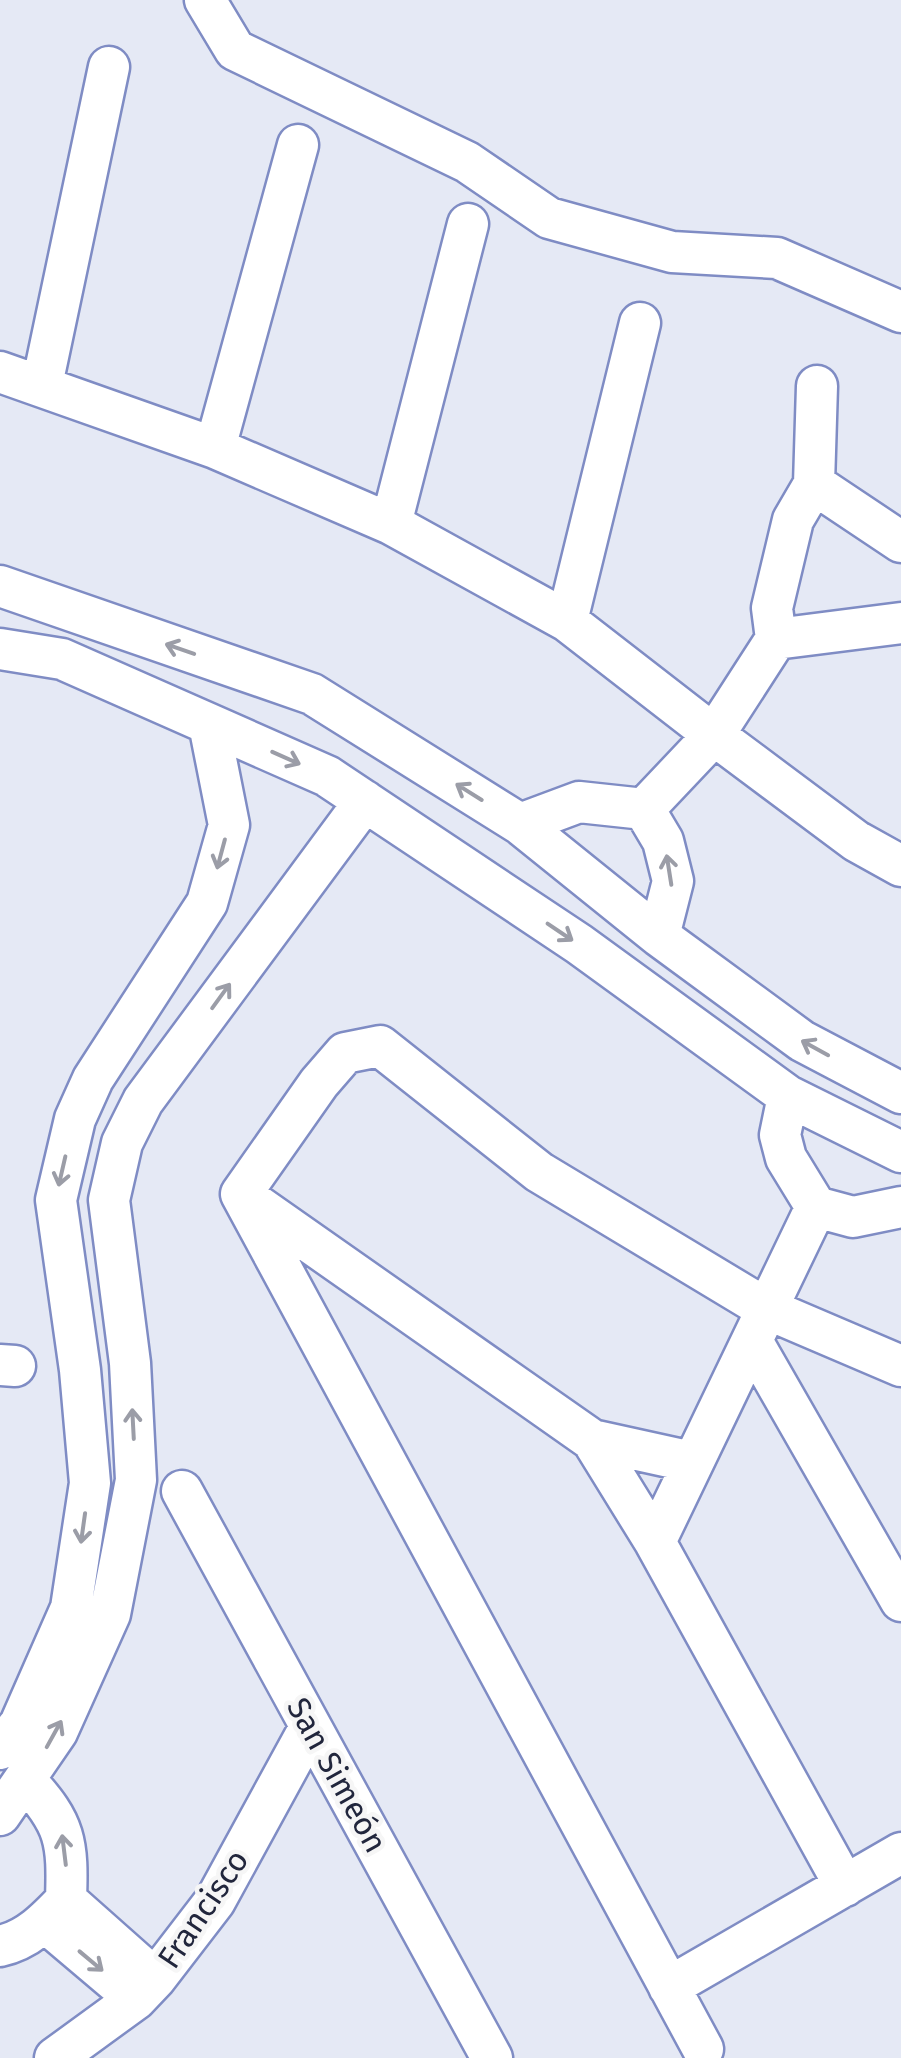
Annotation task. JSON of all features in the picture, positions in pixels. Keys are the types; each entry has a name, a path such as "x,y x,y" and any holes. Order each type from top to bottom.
{"street":[{"path":"205,0 235,50 467,162 549,218 672,252 778,258 901,312"},
{"path":"42,385 109,67"},
{"path":"215,448 298,145"},
{"path":"391,524 468,224"},
{"path":"567,620 640,323"},
{"path":"0,372 215,448 391,524 567,620 856,841 901,866"},
{"path":"644,808 714,735 776,639 772,608 792,520 814,484 817,386"},
{"path":"814,484 901,542"},
{"path":"0,586 312,694 520,824 659,936 802,1041 901,1093"},
{"path":"776,639 901,623"},
{"path":"0,649 62,659 327,776 579,944 788,1096 901,1152"},
{"path":"0,1749 20,1724 71,1608 90,1482 80,1370 56,1200 75,1120 93,1079 207,903 228,824 210,724"},
{"path":"0,1815 56,1732 110,1614 136,1480 130,1364 109,1200 122,1144 142,1101 365,801"},
{"path":"520,824 579,802 644,808"},
{"path":"644,808 663,841 673,881 659,936"},
{"path":"241,1194 319,1082 345,1053 380,1046 538,1172 759,1325 901,1366"},
{"path":"788,1096 780,1135 798,1184 816,1207 853,1216 901,1207"},
{"path":"75,1120 122,1144"},
{"path":"241,1194 592,1440 692,1462"},
{"path":"241,1194 702,2049"},
{"path":"655,1542 816,1207"},
{"path":"759,1325 901,1600"},
{"path":"592,1440 655,1542 846,1886"},
{"name":"San Simeón","path":"182,1490 492,2058"},
{"name":"Francisco","path":"56,2058 146,1989 214,1901 310,1727"},
{"path":"0,1946 27,1936 56,1911 64,1836 52,1808 26,1781"},
{"path":"669,1987 901,1853"},
{"path":"56,1911 146,1989"}]}
